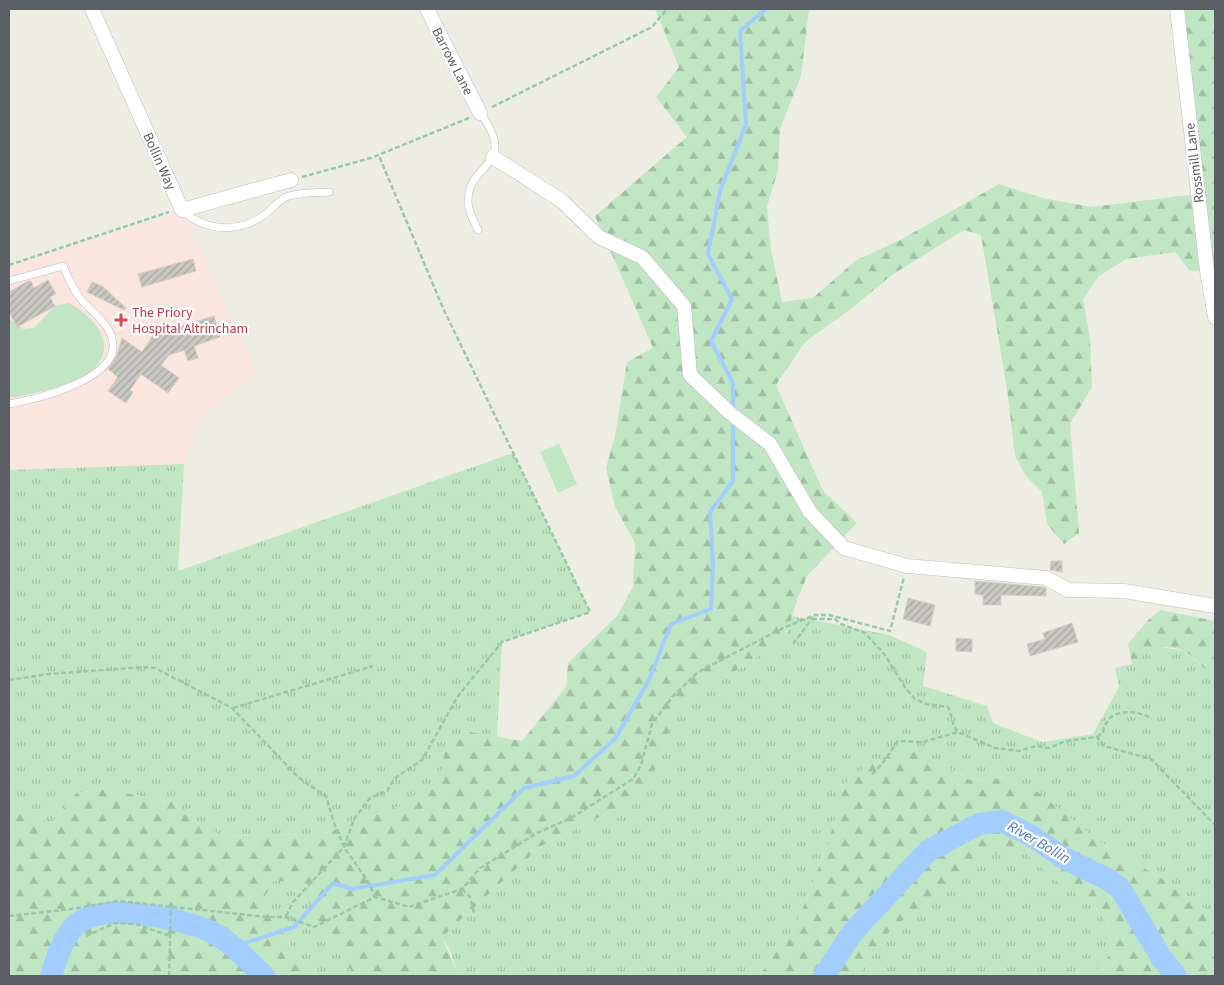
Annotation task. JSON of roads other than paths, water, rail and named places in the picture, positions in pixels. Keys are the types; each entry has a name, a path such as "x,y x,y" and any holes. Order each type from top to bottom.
{"street":[{"name":"Bollin Way","path":"92,9 182,209"},
{"name":"Barrow Lane","path":"426,9 480,113"},
{"name":"Rossmill Lane","path":"1177,9 1207,271 1215,318"},
{"path":"493,157 562,200 600,236 642,257 684,306 690,375 733,415 770,444 810,512 844,548 907,566 1046,578 1068,590 1124,591 1215,606"},
{"path":"182,209 291,180"}],"lane":[{"path":"478,230 468,202 470,190 493,157 496,148 490,126 480,113"},
{"path":"182,209 202,223 218,228 230,228 256,220 286,197 329,192"},
{"path":"9,281 63,266 77,295 112,337 113,346 110,356 89,377 51,394 9,404"}],"waterway":[{"path":"733,410 733,383 711,341 732,299 708,254 720,191 746,124 740,31 766,9"},
{"path":"233,947 294,927 333,883 352,889 435,875 524,788 574,776 615,739 649,680 671,624 711,609 713,564 710,512 733,481 733,419"},
{"name":"River Bollin","path":"824,976 852,933 928,851 979,824 1002,821 1030,835 1064,858 1109,880 1120,888 1161,957 1176,976"},
{"name":"River Bollin","path":"51,976 63,944 72,929 85,919 112,913 162,917 205,929 229,943 264,976"}],"place":[{"name":"The Priory Hospital Altrincham","path":"121,320"}]}
